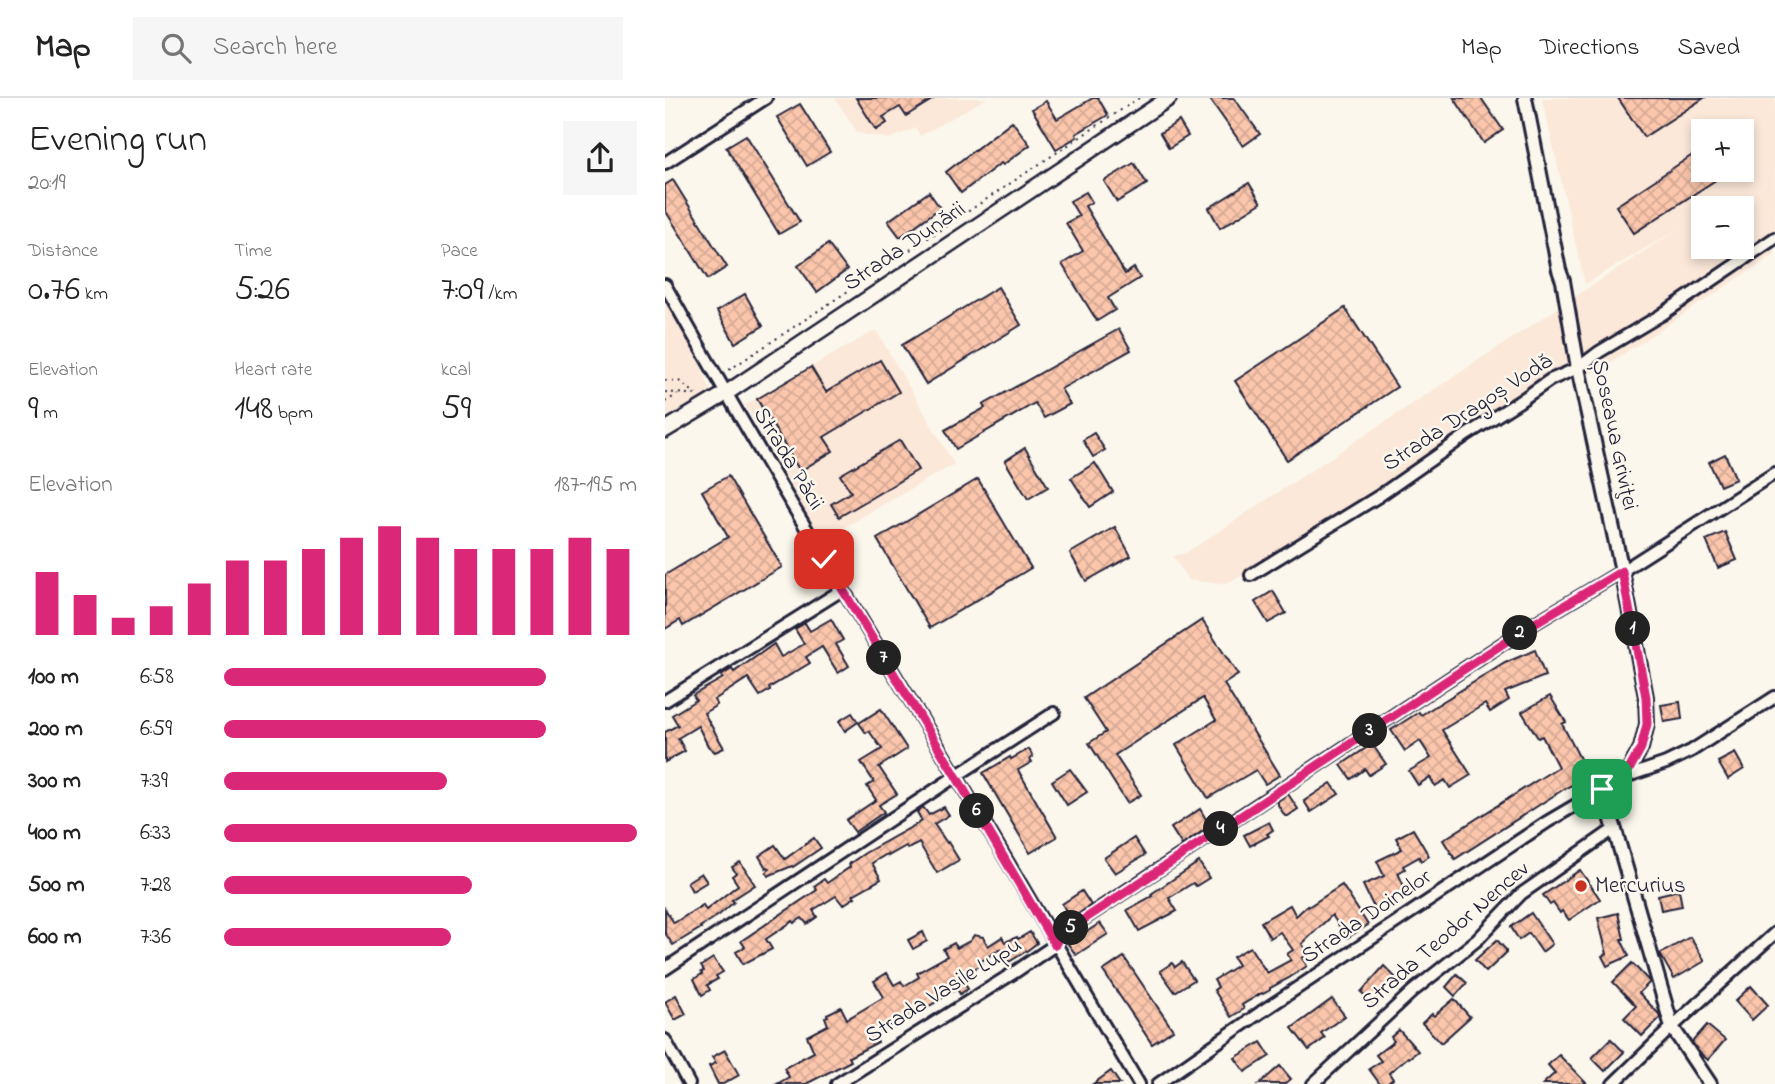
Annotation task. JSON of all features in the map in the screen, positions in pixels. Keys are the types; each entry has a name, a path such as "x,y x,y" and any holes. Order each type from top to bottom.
{"main road":[{"name":"Strada Dunării","path":"665,430 726,394 1169,98"}],"street":[{"path":"665,163 766,98"},
{"name":"Șoseaua Griviţei","path":"1525,98 1646,697 1647,724 1641,748 1625,777"},
{"name":"Strada Dragoș Vodă","path":"1251,575 1379,496 1550,380 1578,368 1599,352 1661,315 1775,237"},
{"name":"Strada Păcii","path":"665,285 842,590 1139,1084"},
{"name":"Strada Vasile Lupu","path":"837,1084 1015,972 1055,945 1059,937 1097,911 1528,627 1622,571 1775,473"},
{"path":"665,701 842,590"},
{"path":"1710,1084 1672,1027 1602,789 1691,751 1775,697"},
{"path":"665,969 1054,713"},
{"name":"Strada Doinelor","path":"1158,1084 1261,1012 1547,822 1602,789"},
{"name":"Strada Teodor Nencev","path":"1313,1084 1413,991 1477,940 1521,894 1614,829"},
{"path":"1613,1084 1775,933"},
{"path":"665,1040 689,1084"}],"path":[{"path":"717,378 1139,98"},
{"path":"665,380 679,381 697,395 665,392"},
{"path":"665,402 679,393"}],"shaded area":[{"path":"835,98 987,98 920,136 916,128 889,139 858,133"},
{"path":"1542,98 1775,98 1775,254 1599,370 1581,376 1562,373 1250,572 1224,584 1188,580 1173,556 1186,553 1678,229 1585,284"},
{"path":"665,302 697,356 711,392 665,420"},
{"path":"876,330 954,464 822,540 745,405"}],"building":[{"path":"856,98 935,98 906,116 900,107 883,117 887,123 876,130"},
{"path":"1093,98 1098,98 1108,115 1056,149 1032,109 1046,101 1057,119"},
{"path":"1209,98 1234,98 1260,134 1243,146"},
{"path":"1454,98 1481,98 1503,130 1484,143"},
{"path":"1618,98 1704,98 1644,137"},
{"path":"800,104 830,152 807,166 777,117"},
{"path":"1012,121 1030,145 961,193 946,172"},
{"path":"1179,121 1188,136 1169,148 1160,133"},
{"path":"746,135 800,222 779,234 726,147"},
{"path":"1691,156 1691,182 1713,182 1634,233 1616,206"},
{"path":"1134,163 1147,184 1117,202 1104,181"},
{"path":"673,180 727,267 708,279 665,210 665,185"},
{"path":"1249,183 1261,203 1220,228 1209,208"},
{"path":"929,192 940,208 900,237 888,221"},
{"path":"1086,192 1092,202 1085,206 1125,274 1134,268 1140,278 1108,298 1115,310 1097,321 1062,264 1083,251 1066,223 1079,216 1070,201"},
{"path":"828,244 847,270 817,292 798,266"},
{"path":"998,287 1021,325 926,384 902,345"},
{"path":"745,294 763,326 735,343 717,311"},
{"path":"1345,308 1397,387 1287,460 1235,381"},
{"path":"1119,329 1131,350 1061,389 1070,404 1044,418 1035,403 956,449 945,430 985,408 983,405"},
{"path":"880,360 899,392 824,437 833,451 800,471 757,399 811,367 826,392"},
{"path":"1094,433 1105,450 1093,457 1083,440"},
{"path":"900,440 918,470 839,517 831,504 851,492 840,475"},
{"path":"1025,448 1048,487 1028,499 1005,461"},
{"path":"1725,454 1736,479 1720,486 1709,462"},
{"path":"1095,463 1113,492 1090,507 1071,478"},
{"path":"728,476 782,567 683,626 680,620 665,629 665,575 728,537 702,491"},
{"path":"978,479 1031,568 930,628 877,539"},
{"path":"1115,527 1131,556 1086,581 1070,553"},
{"path":"1725,532 1737,560 1718,568 1706,540"},
{"path":"1273,591 1286,613 1268,623 1255,602"},
{"path":"831,619 843,640 836,644 849,666 838,673 822,647 806,657 810,663 760,696 748,678 714,700 717,705 704,713 724,748 715,752 708,746 698,726 678,738 685,751 665,762 665,732 678,725 672,715 696,700 693,695 723,678 721,676 732,669 734,672 774,644 781,657 804,644 795,629 805,623 810,631"},
{"path":"1202,620 1238,675 1224,684 1280,775 1265,784 1256,770 1208,798 1176,745 1216,720 1203,698 1115,755 1141,795 1127,803 1089,743 1106,732 1084,698"},
{"path":"1535,650 1545,676 1505,692 1509,700 1490,712 1485,704 1442,730 1471,775 1450,788 1445,780 1435,786 1430,777 1418,785 1409,771 1431,758 1420,741 1405,751 1391,730 1419,712 1421,715 1505,663"},
{"path":"1550,696 1566,722 1562,724 1589,776 1564,789 1455,859 1443,840 1558,767 1542,736 1538,738 1522,712"},
{"path":"1680,702 1682,719 1664,722 1661,705"},
{"path":"881,709 907,749 879,767 897,794 879,805 884,812 855,832 846,820 876,800 867,786 874,782 861,762 882,749 869,731 866,733 859,723"},
{"path":"852,713 858,722 845,731 839,721"},
{"path":"1372,744 1386,764 1369,775 1365,769 1351,779 1341,765"},
{"path":"1029,749 1032,762 1018,770 1057,837 1030,853 983,773"},
{"path":"1735,753 1744,769 1728,779 1718,762"},
{"path":"1070,769 1087,792 1067,805 1052,781"},
{"path":"1331,783 1339,794 1311,812 1304,801"},
{"path":"1288,794 1298,809 1285,816 1278,801"},
{"path":"923,807 929,815 944,807 949,815 934,824 959,860 937,873 919,843 908,849 906,846 888,856 887,854 872,863 881,879 853,895 855,897 843,905 836,896 813,910 817,917 807,924 802,918 794,923 793,921 766,939 772,949 743,964 736,952 745,947 741,941 817,890 814,886 824,879 827,883 865,853 922,821 917,812"},
{"path":"1200,809 1210,826 1182,845 1171,828"},
{"path":"1269,822 1273,830 1267,834 1269,836 1250,846 1244,835"},
{"path":"1413,829 1429,856 1421,861 1419,857 1403,866 1405,869 1398,873 1406,891 1374,908 1363,885 1384,876 1377,861 1402,849 1396,838"},
{"path":"814,838 821,848 793,867 768,876 766,872 770,869 766,868 759,856 775,845 785,859"},
{"path":"1134,838 1145,855 1115,873 1104,858"},
{"path":"740,862 755,885 732,900 734,902 719,915 673,945 665,933 665,909 674,923 703,905 706,910 738,885 732,876 736,873 732,867"},
{"path":"1199,862 1209,878 1196,886 1193,883 1169,898 1177,911 1139,931 1127,910 1152,896 1151,894"},
{"path":"1580,870 1600,899 1569,920 1553,903 1550,905 1543,895"},
{"path":"701,873 707,882 692,891 687,882"},
{"path":"1342,885 1368,925 1347,938 1332,915 1302,944 1309,954 1302,958 1307,966 1242,1005 1244,1009 1231,1017 1214,990 1218,987 1214,980 1238,965 1233,957 1250,947 1267,973 1291,960 1287,954 1293,950 1280,932 1270,938 1261,922 1290,905 1296,916 1307,906"},
{"path":"1679,890 1682,906 1661,910 1658,895"},
{"path":"1082,891 1091,905 1071,919 1062,904"},
{"path":"1531,913 1552,944 1542,952 1529,933 1519,940 1511,927"},
{"path":"1618,913 1624,939 1621,939 1629,956 1607,966 1602,956 1607,954 1598,918"},
{"path":"1100,923 1108,934 1076,955 1068,944"},
{"path":"923,932 927,941 913,949 908,940"},
{"path":"1030,932 1037,943 1028,950 1009,962 1000,949 961,977 968,989 960,994 957,989 894,1028 892,1025 875,1036 878,1042 849,1057 851,1061 806,1084 777,1084 789,1077 784,1068 814,1052 807,1036 828,1025 825,1017 827,1014 841,1007 847,1019 884,997 874,981 887,973 894,985 901,981 904,986 919,977 917,973 947,956 943,949 954,943 957,948 970,941 974,935 983,937 988,946 1002,937 1005,942"},
{"path":"1690,937 1705,961 1674,979 1660,954"},
{"path":"1497,940 1506,953 1486,972 1475,960"},
{"path":"1124,957 1173,1030 1152,1044 1103,971"},
{"path":"713,958 723,972 716,976 718,979 707,985 710,990 702,995 694,979 704,971 701,966"},
{"path":"1182,962 1194,980 1175,992 1160,971 1172,963 1175,967"},
{"path":"1632,963 1650,982 1639,993 1660,1018 1642,1036 1624,1018 1636,1006 1613,982"},
{"path":"1384,966 1395,977 1372,1002 1361,992"},
{"path":"1457,974 1467,983 1455,996 1446,987"},
{"path":"1751,986 1768,1005 1752,1020 1735,1001"},
{"path":"676,995 686,1014 675,1020 665,1002"},
{"path":"1332,999 1345,1016 1321,1033 1325,1038 1309,1050 1292,1028"},
{"path":"1454,999 1470,1017 1441,1043 1422,1023"},
{"path":"1707,1025 1725,1040 1708,1060 1692,1042"},
{"path":"1399,1030 1418,1051 1389,1073 1393,1079 1387,1084 1380,1084 1369,1069 1381,1061 1376,1055 1394,1041 1391,1037"},
{"path":"1611,1039 1624,1052 1605,1071 1592,1058"},
{"path":"1261,1042 1270,1056 1245,1072 1235,1058"},
{"path":"725,1050 739,1075 718,1084 709,1066 716,1063 712,1057"},
{"path":"1559,1055 1587,1084 1543,1084 1555,1073 1548,1065"},
{"path":"1280,1066 1291,1079 1285,1084 1259,1084"},
{"path":"1111,1071 1120,1084 1093,1084"}],"place":[{"name":"Mercurius","path":"1581,886"}],"route":[{"path":"824,559 1055,945 1059,937 1070,928 1528,627 1622,571 1646,697 1647,724 1641,748 1625,777 1602,789"}]}
